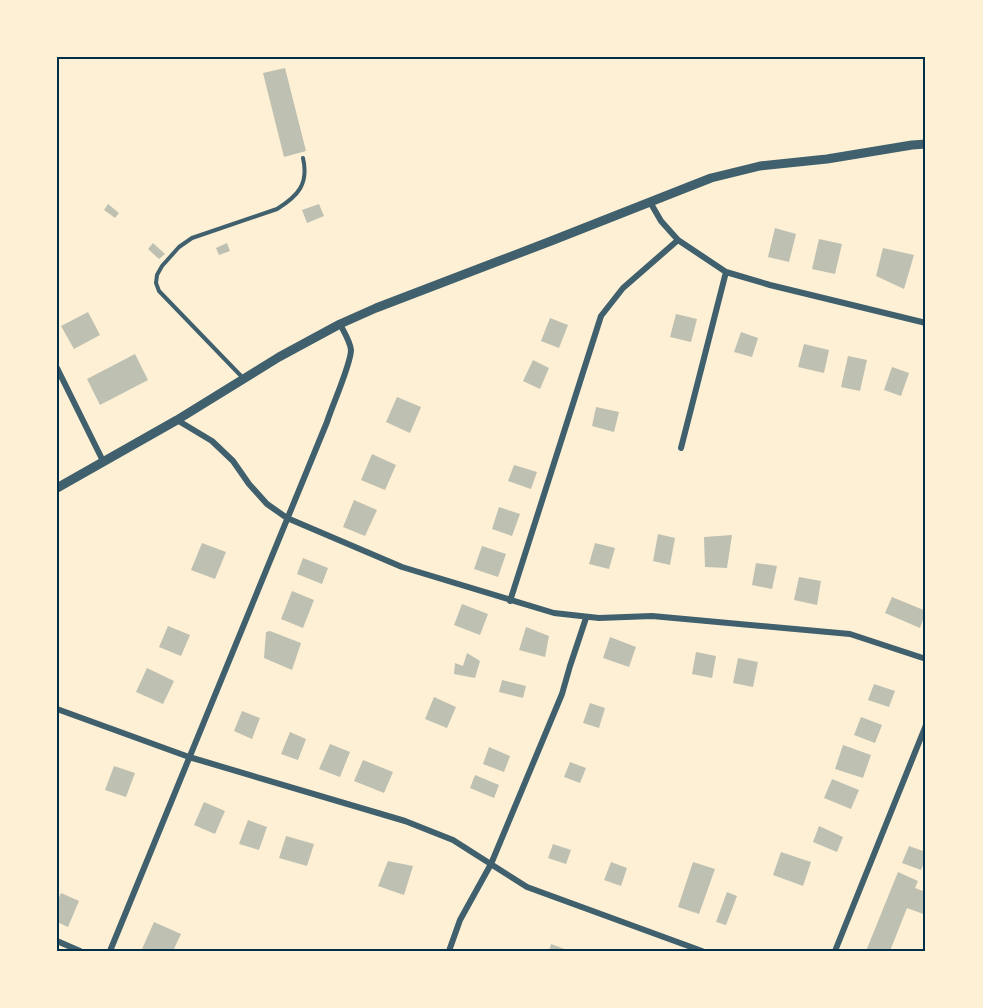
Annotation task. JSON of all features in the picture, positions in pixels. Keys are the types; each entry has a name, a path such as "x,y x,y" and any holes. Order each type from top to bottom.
{"street":[{"path":"57,488 177,420 279,357 340,324 419,290 551,242 711,178 760,166 827,159 926,144"},
{"path":"650,202 661,220 678,240 726,272 780,288 926,323"},
{"path":"510,601 601,316 623,288 678,240"},
{"path":"681,448 726,272"},
{"path":"110,951 327,422 351,351 347,336 340,324"},
{"path":"57,368 103,462"},
{"path":"177,420 212,441 234,461 249,484 267,504 287,518 402,567 554,613 586,618 652,616 850,634 926,659"},
{"path":"449,951 460,920 491,864 562,694 586,618"},
{"path":"57,709 189,757 405,821 453,840 527,887 702,951"},
{"path":"835,951 926,725"},
{"path":"57,941 80,951"}],"lane":[{"path":"243,379 159,291 156,283 157,275 179,247 192,238 277,208 287,202 298,192 304,180 306,169 303,158"}],"building":[{"path":"285,68 306,151 284,157 263,73"},
{"path":"108,204 119,213 115,218 104,210"},
{"path":"319,204 324,216 307,223 302,210"},
{"path":"775,228 796,234 789,262 768,257"},
{"path":"819,239 842,244 835,274 812,269"},
{"path":"153,243 165,254 159,259 148,249"},
{"path":"227,243 230,251 219,255 216,248"},
{"path":"883,248 914,255 904,289 876,276"},
{"path":"88,312 100,335 74,349 61,326"},
{"path":"676,314 697,319 691,342 670,337"},
{"path":"550,318 568,325 559,348 541,341"},
{"path":"741,332 758,338 752,357 734,352"},
{"path":"804,344 829,350 824,373 798,367"},
{"path":"135,354 148,380 100,405 87,379"},
{"path":"848,356 867,360 860,391 841,387"},
{"path":"533,360 549,368 540,389 523,381"},
{"path":"892,367 909,373 901,396 884,390"},
{"path":"397,397 421,407 410,433 386,422"},
{"path":"596,407 619,412 614,432 592,426"},
{"path":"372,454 396,465 385,490 361,480"},
{"path":"514,465 537,472 531,489 508,481"},
{"path":"354,500 377,510 365,536 343,527"},
{"path":"499,507 520,514 512,536 492,529"},
{"path":"658,534 675,538 670,565 653,561"},
{"path":"732,535 727,568 705,567 704,537"},
{"path":"202,543 226,552 215,579 191,570"},
{"path":"595,543 615,548 609,569 589,564"},
{"path":"482,546 506,554 498,577 474,569"},
{"path":"303,558 328,568 322,584 297,574"},
{"path":"756,563 777,566 772,589 752,585"},
{"path":"799,577 821,581 817,605 794,600"},
{"path":"292,591 314,600 303,628 281,619"},
{"path":"892,597 926,611 920,628 885,613"},
{"path":"462,604 488,614 480,635 454,625"},
{"path":"168,626 190,635 181,656 159,647"},
{"path":"526,627 549,636 545,657 519,650"},
{"path":"270,631 301,643 292,670 264,658 266,632"},
{"path":"610,637 636,647 629,667 603,658"},
{"path":"696,652 716,656 712,678 692,674"},
{"path":"467,653 480,661 475,678 454,674 455,663 463,666"},
{"path":"738,658 758,662 753,687 733,683"},
{"path":"147,668 174,681 163,704 136,692"},
{"path":"502,680 526,686 523,698 499,692"},
{"path":"874,684 895,691 889,707 868,700"},
{"path":"434,697 456,707 447,728 425,719"},
{"path":"590,703 605,708 599,728 583,723"},
{"path":"242,711 260,718 252,739 234,731"},
{"path":"861,717 882,725 875,743 854,735"},
{"path":"290,732 306,739 298,760 281,754"},
{"path":"330,744 350,752 340,777 319,769"},
{"path":"843,745 871,755 863,778 835,769"},
{"path":"489,747 510,756 504,772 483,764"},
{"path":"363,760 393,772 384,793 354,781"},
{"path":"570,762 586,768 580,783 564,777"},
{"path":"114,766 135,773 126,797 105,790"},
{"path":"475,775 499,785 494,798 470,788"},
{"path":"832,779 859,790 851,809 824,798"},
{"path":"204,802 225,811 215,834 194,825"},
{"path":"248,820 267,827 259,850 239,844"},
{"path":"819,826 843,837 837,852 813,842"},
{"path":"286,836 314,844 307,866 279,858"},
{"path":"553,844 571,850 566,864 548,858"},
{"path":"909,846 926,852 921,870 902,863"},
{"path":"781,852 811,862 803,886 773,875"},
{"path":"388,861 413,866 404,895 378,886"},
{"path":"611,862 627,868 621,886 604,880"},
{"path":"693,862 715,869 699,914 678,907"},
{"path":"898,872 918,881 915,888 926,892 926,915 907,908 890,951 866,951"},
{"path":"727,892 737,896 726,925 716,922"},
{"path":"61,893 79,901 68,927 57,922 57,902"},
{"path":"154,922 181,934 173,951 142,949"},
{"path":"551,944 570,951 549,951"}]}
